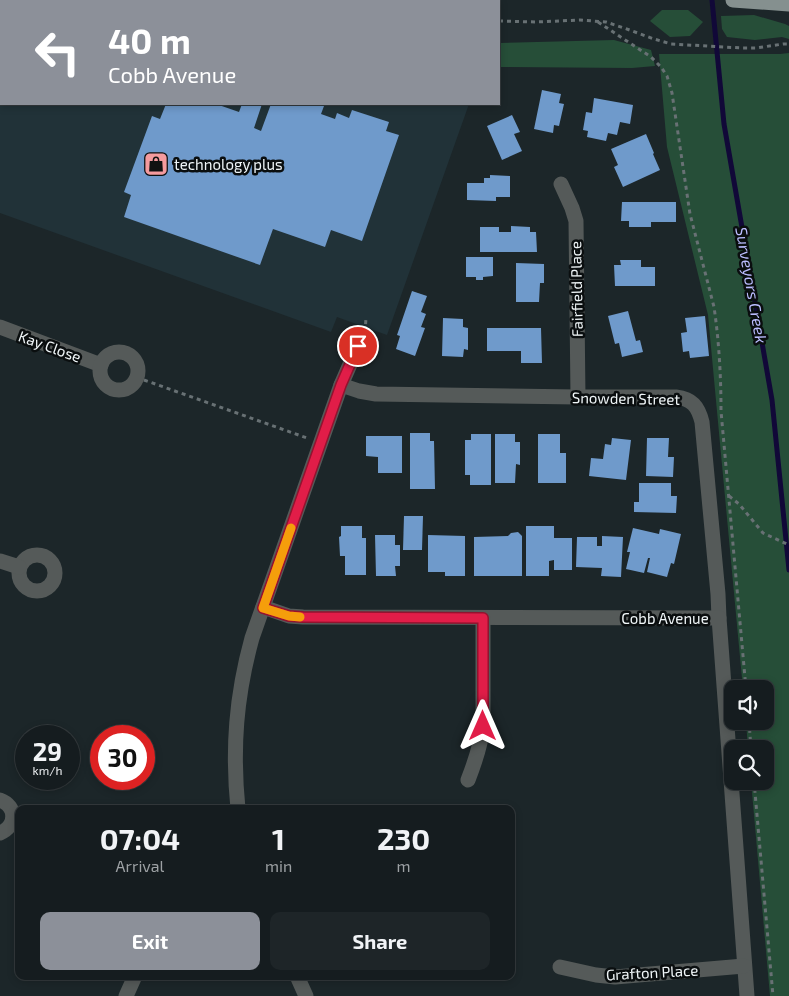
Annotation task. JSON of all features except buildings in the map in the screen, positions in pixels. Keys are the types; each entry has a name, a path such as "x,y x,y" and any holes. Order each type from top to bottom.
{"main road":[{"path":"733,0 789,4"}],"street":[{"name":"Fairfield Place","path":"561,184 576,221 578,397"},
{"name":"Kay Close","path":"0,327 101,365"},
{"path":"238,805 235,753 238,708 246,660 252,638 341,385 358,346"},
{"name":"Snowden Street","path":"341,385 376,394 676,397 685,398 692,402 702,422 719,618"},
{"path":"0,560 19,567"},
{"name":"Cobb Avenue","path":"263,608 289,616 303,617 719,618 747,996"},
{"path":"468,780 477,758 483,726 483,618"},
{"path":"0,800 8,804 13,815 10,826 0,833"},
{"name":"Grafton Place","path":"560,967 615,977 744,966"},
{"path":"126,996 133,980"},
{"path":"299,980 306,996"}],"path":[{"path":"500,21 580,20 606,22 671,44 742,48 789,44"},
{"path":"598,22 651,57 667,76 672,93 690,214 715,313 721,411 745,680"},
{"path":"144,380 310,439"},
{"path":"729,496 739,504 763,533 789,545"},
{"path":"755,790 772,996"}],"shaded area":[{"path":"0,105 469,105 387,335 337,317 331,332 0,213"}],"green space":[{"path":"662,10 688,10 703,22 690,36 670,37 650,21"},
{"path":"754,15 789,26 789,39 782,37 755,40 727,37 722,29 721,16"},
{"path":"614,40 651,50 655,66 632,68 500,67 500,43"},
{"path":"789,53 789,996 770,996 752,790 774,790 774,740 747,740 747,730 774,730 774,680 742,680 708,315 667,147 659,54"}],"waterway":[{"name":"Surveyors Creek","path":"712,0 724,124 772,400 789,570"}],"slow traffic":[{"path":"291,528 263,608 289,616 300,617"}],"place":[{"name":"technology plus","path":"156,164"}],"route":[{"path":"358,346 341,385 263,608 289,616 303,617 483,618 483,726"}]}
